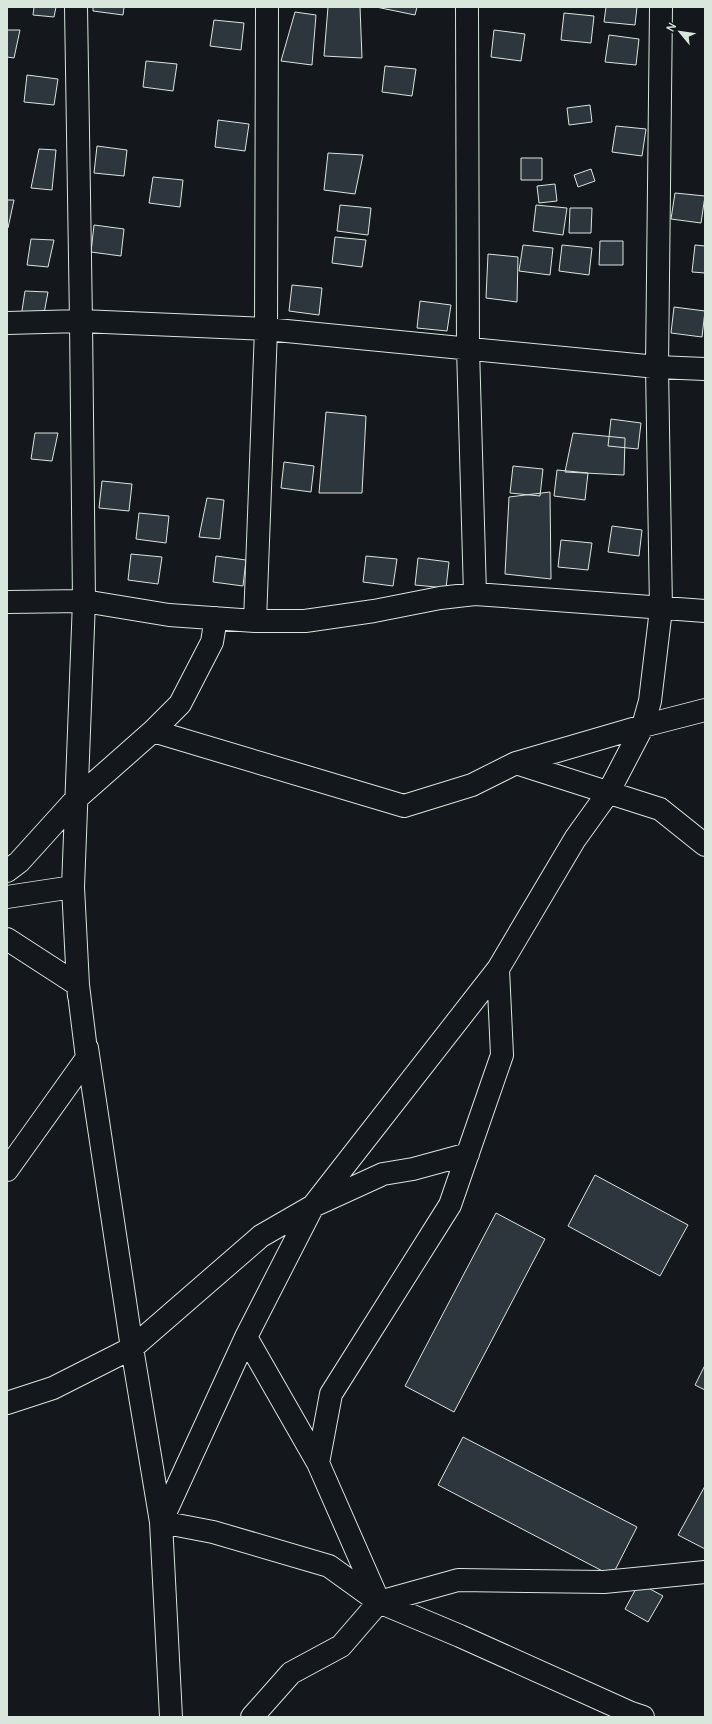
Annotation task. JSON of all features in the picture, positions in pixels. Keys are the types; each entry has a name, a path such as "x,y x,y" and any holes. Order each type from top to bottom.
{"street":[{"path":"7,1170 87,1058 78,986 73,887 84,601 82,321 76,7"},
{"path":"256,621 266,329 267,7"},
{"path":"467,7 468,348 475,594"},
{"path":"161,1522 246,1337 313,1206 498,969 575,839 608,793 643,726 650,701 661,609 657,367 661,7"},
{"path":"7,323 82,321 266,329 657,367 705,369"},
{"path":"7,602 84,601 169,615 256,621 305,621 374,611 440,598 475,594 661,609 705,611"},
{"path":"7,871 19,862 76,800 153,732 180,704 212,642 216,618"},
{"path":"153,732 404,806 472,785 516,763 643,726 705,710"},
{"path":"516,763 660,809 705,845"},
{"path":"7,897 73,887"},
{"path":"7,939 78,986 132,1348 161,1522 171,1717"},
{"path":"318,1463 331,1394 450,1205 502,1054 498,969"},
{"path":"7,1403 53,1388 132,1348 261,1236 313,1206 383,1174 413,1169 468,1154"},
{"path":"246,1337 318,1463 379,1602"},
{"path":"161,1522 213,1532 330,1566 379,1602 643,1717"},
{"path":"252,1717 291,1672 341,1646 379,1602 458,1580 604,1582 705,1572"}],"building":[{"path":"34,7 56,7 54,17 33,15"},
{"path":"93,7 124,7 123,15 93,11"},
{"path":"328,7 360,7 362,58 324,56"},
{"path":"376,7 417,7 415,15"},
{"path":"606,7 637,7 635,25 604,22"},
{"path":"295,12 316,15 312,65 281,61"},
{"path":"564,13 594,16 591,43 561,40"},
{"path":"214,20 244,23 241,50 210,46"},
{"path":"7,30 20,30 14,58 7,57"},
{"path":"494,30 525,34 521,61 491,57"},
{"path":"609,35 639,39 636,65 605,62"},
{"path":"146,61 177,64 173,91 143,87"},
{"path":"385,66 416,69 412,96 382,92"},
{"path":"27,75 58,79 54,105 24,102"},
{"path":"590,105 592,122 569,125 567,108"},
{"path":"218,120 249,124 245,151 215,147"},
{"path":"616,126 646,129 642,156 612,152"},
{"path":"97,146 127,150 124,176 94,173"},
{"path":"39,149 56,150 52,190 31,188"},
{"path":"328,153 363,155 355,194 324,190"},
{"path":"521,158 542,158 542,180 521,180"},
{"path":"591,169 595,181 578,187 574,175"},
{"path":"153,177 183,180 180,207 149,203"},
{"path":"555,184 557,201 539,203 537,186"},
{"path":"675,193 705,196 701,223 671,219"},
{"path":"7,200 14,200 8,228 7,228"},
{"path":"340,205 371,208 368,235 337,231"},
{"path":"536,205 567,208 563,235 533,231"},
{"path":"570,208 592,208 591,233 569,233"},
{"path":"94,225 124,229 121,256 91,252"},
{"path":"335,237 366,240 362,267 332,263"},
{"path":"31,239 54,240 48,267 27,265"},
{"path":"600,241 623,241 623,265 599,265"},
{"path":"523,245 553,248 550,275 519,271"},
{"path":"562,245 592,248 589,275 559,271"},
{"path":"695,245 705,246 705,273 692,272"},
{"path":"488,254 518,257 517,302 486,298"},
{"path":"292,285 322,288 319,315 289,311"},
{"path":"25,291 48,292 43,319 21,317"},
{"path":"420,301 451,305 447,331 417,328"},
{"path":"674,307 705,311 702,337 671,333"},
{"path":"326,412 366,416 362,493 319,493"},
{"path":"611,419 641,423 638,449 608,446"},
{"path":"35,433 58,433 52,461 31,459"},
{"path":"573,433 625,438 624,475 565,472"},
{"path":"284,462 314,466 311,492 281,488"},
{"path":"513,466 543,469 540,496 510,493"},
{"path":"557,470 588,473 585,500 554,496"},
{"path":"102,481 132,484 129,511 99,508"},
{"path":"550,492 551,579 505,574 509,497"},
{"path":"207,498 224,500 220,539 199,537"},
{"path":"139,513 169,516 166,543 136,539"},
{"path":"612,526 642,530 639,556 608,552"},
{"path":"561,540 592,543 588,570 558,567"},
{"path":"131,554 162,557 158,584 128,580"},
{"path":"216,556 246,560 243,586 213,582"},
{"path":"366,556 397,559 393,586 363,582"},
{"path":"418,558 449,562 446,588 415,585"},
{"path":"595,1175 688,1225 660,1276 568,1226"},
{"path":"496,1213 545,1239 454,1412 405,1386"},
{"path":"705,1365 705,1390 695,1385"},
{"path":"463,1437 637,1527 612,1576 438,1485"},
{"path":"705,1486 705,1549 678,1535"},
{"path":"639,1583 663,1596 648,1622 625,1609"}]}
